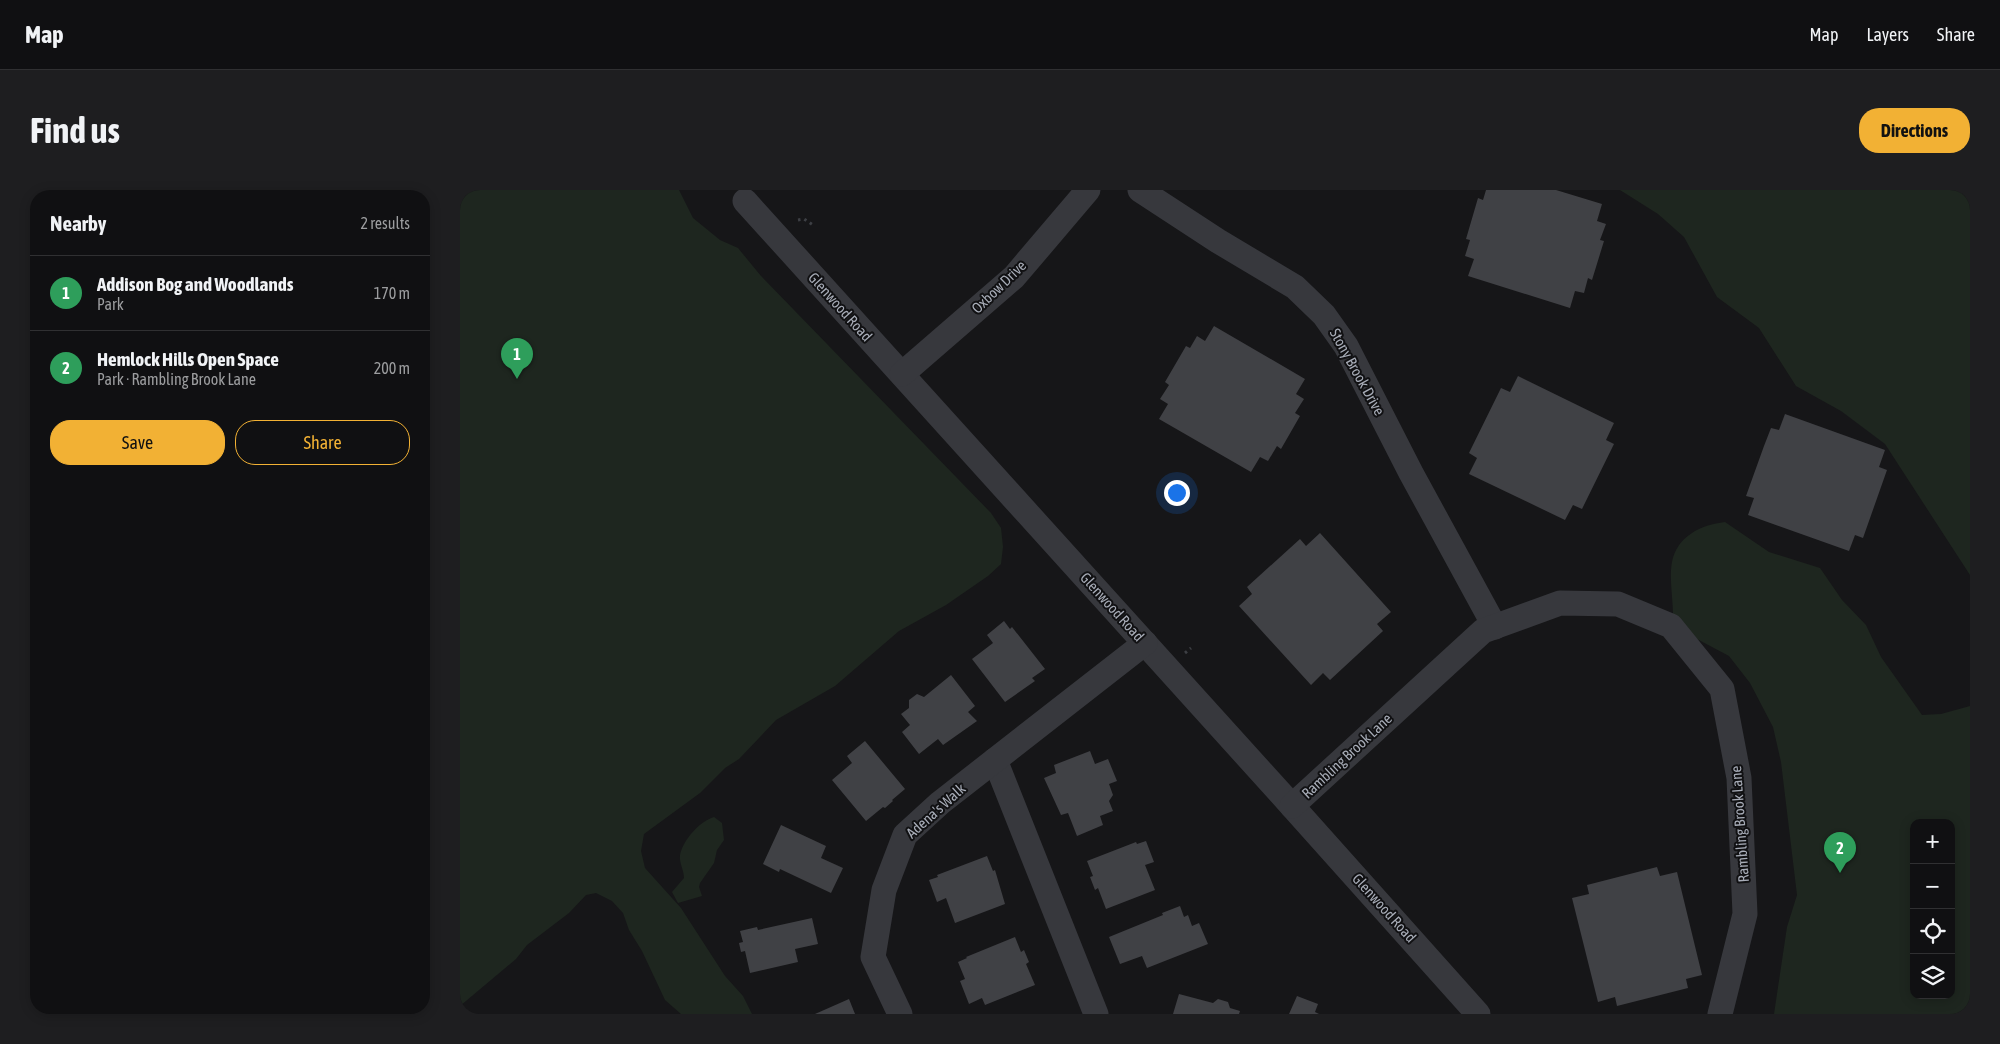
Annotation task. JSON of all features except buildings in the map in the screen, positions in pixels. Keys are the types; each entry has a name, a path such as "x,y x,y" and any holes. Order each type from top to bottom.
{"street":[{"name":"Oxbow Drive","path":"902,374 1014,277 1088,190"},
{"name":"Stony Brook Drive","path":"1140,190 1218,241 1295,287 1324,315 1346,346 1411,473 1495,627"},
{"name":"Glenwood Road","path":"745,201 1478,1014"},
{"name":"Rambling Brook Lane","path":"1292,806 1482,631 1560,603 1618,604 1672,626 1722,690 1739,778 1745,914 1720,1014"},
{"name":"Adena's Walk","path":"900,1014 873,957 884,890 906,834 940,803 1145,643"},
{"path":"995,760 1096,1014"}],"shaded area":[{"path":"460,190 679,190 693,218 720,240 738,248 761,276 991,513 1001,528 1003,547 1001,564 988,576 946,605 899,631 835,686 776,720 739,759 725,768 700,793 644,834 641,851 645,868 681,908 725,976 743,996 752,1014 681,1014 665,1000 642,951 629,930 623,913 612,901 596,893 586,895 569,913 527,945 516,959 460,1006"},
{"path":"1620,190 1970,190 1970,575 1885,444 1841,411 1796,386 1759,328 1717,297 1684,237 1658,214"},
{"path":"1725,522 1769,552 1820,568 1842,600 1866,625 1881,657 1922,715 1941,714 1970,706 1970,1014 1774,1014 1787,927 1797,895 1781,762 1773,727 1750,683 1729,656 1697,639 1673,614 1671,574 1675,553 1679,545 1691,533 1707,526"},
{"path":"714,817 722,823 724,840 717,850 714,863 700,883 699,887 702,896 678,903 672,892 684,878 680,858 682,849 688,837 698,827"}],"place":[{"name":"Addison Bog and Woodlands","path":"517,379"},
{"name":"Hemlock Hills Open Space","path":"1840,873"}]}
